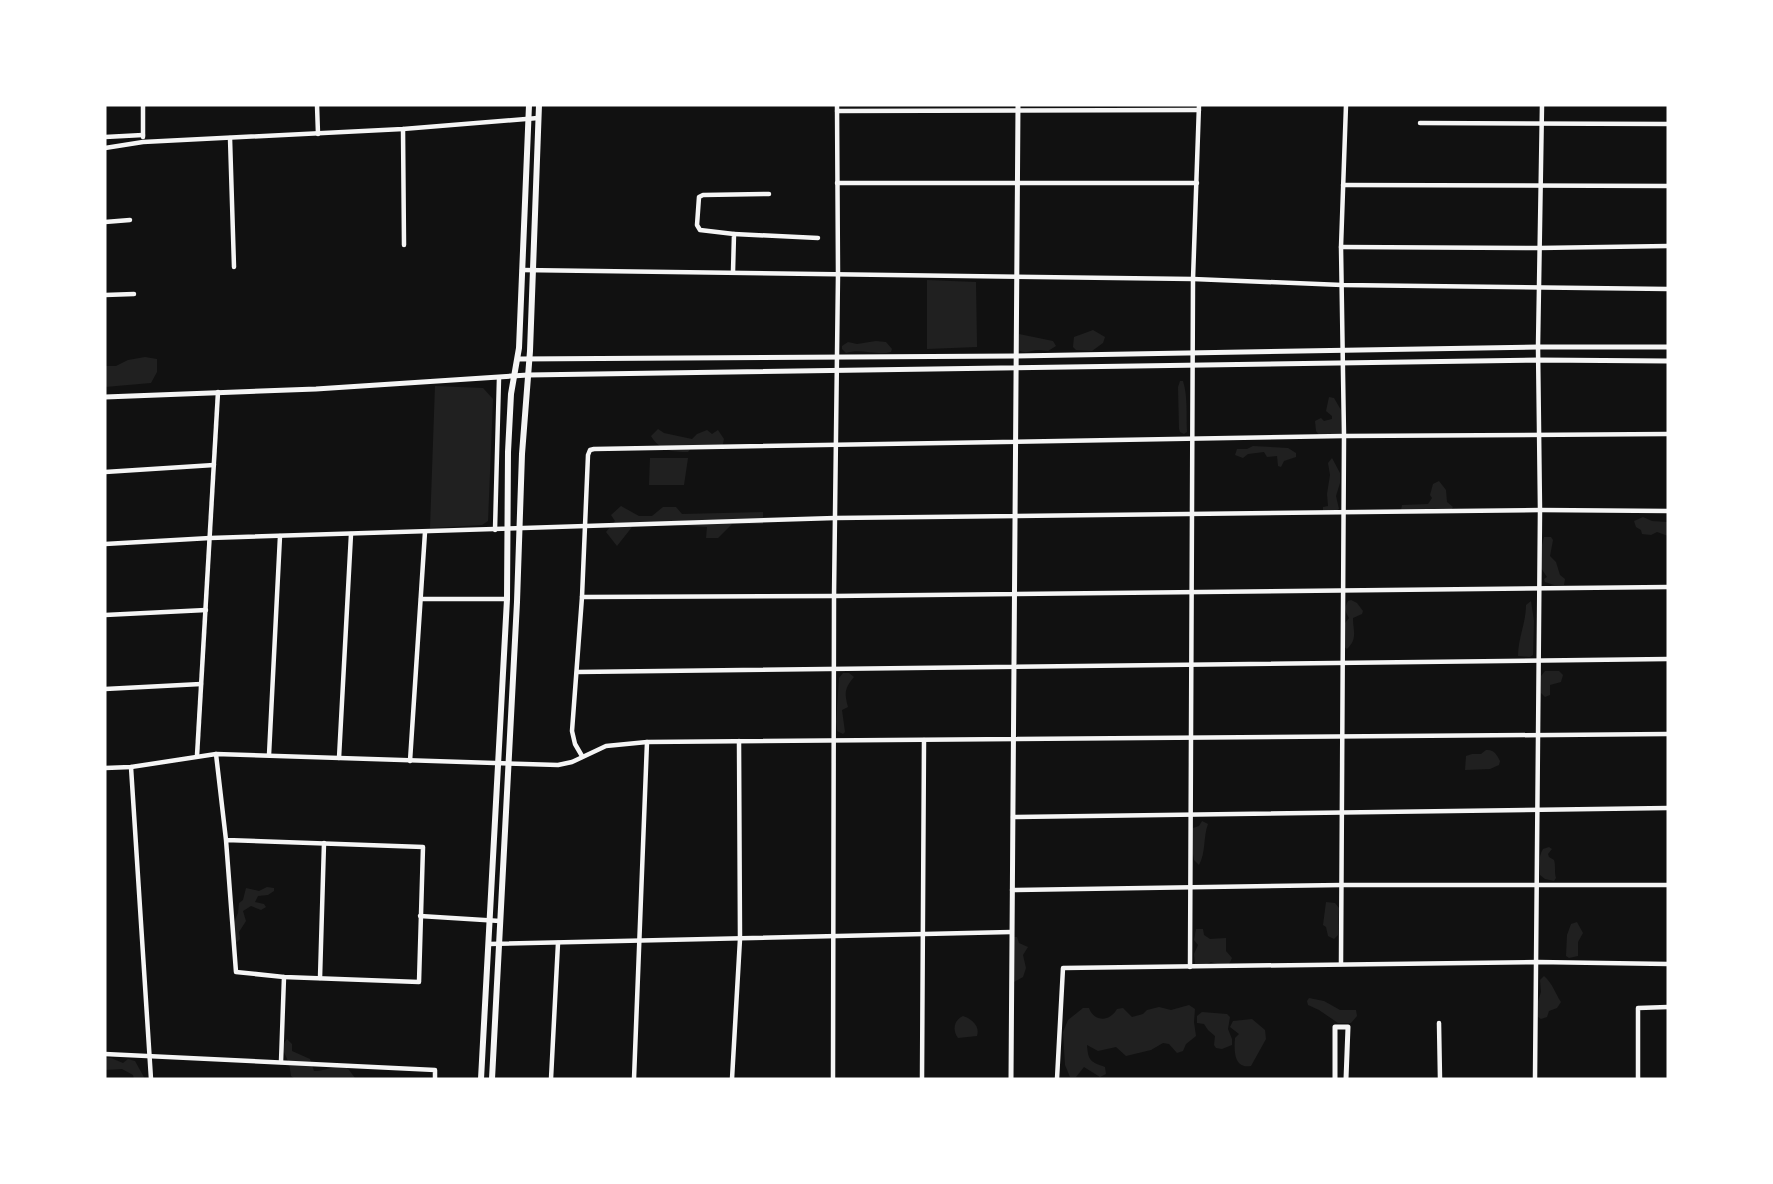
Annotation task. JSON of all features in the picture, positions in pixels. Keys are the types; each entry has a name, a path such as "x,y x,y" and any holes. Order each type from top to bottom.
{"main road":[{"path":"482,1079 507,599 508,453 513,376 518,358 529,105"},
{"path":"492,1079 517,602 522,454 529,358 539,105"}],"street":[{"path":"143,105 144,142"},
{"path":"317,105 318,134"},
{"path":"1341,964 1344,436 1341,247 1346,105"},
{"path":"1535,1079 1540,510 1538,347 1542,105"},
{"path":"833,1079 834,596 838,370 837,108 1199,107 1193,279 1190,967"},
{"path":"1011,1079 1018,108"},
{"path":"105,148 144,142 403,129 538,118"},
{"path":"1420,123 1668,124"},
{"path":"403,129 404,245"},
{"path":"105,137 143,135"},
{"path":"230,138 234,267"},
{"path":"837,183 1197,183"},
{"path":"1343,185 1668,186"},
{"path":"769,194 703,195 699,197 697,225 704,232 818,238"},
{"path":"105,222 130,220"},
{"path":"734,234 734,272"},
{"path":"1341,247 1668,246"},
{"path":"522,270 1193,279 1342,285 1668,289"},
{"path":"105,295 134,294"},
{"path":"518,358 838,358 1668,347"},
{"path":"105,397 316,389 528,375 1343,362 1668,361"},
{"path":"495,530 499,378"},
{"path":"197,756 218,392"},
{"path":"582,756 575,744 572,731 590,450 1344,436 1668,434"},
{"path":"105,472 214,465"},
{"path":"105,544 210,538 835,518 1540,510 1668,511"},
{"path":"410,761 425,532"},
{"path":"339,758 351,534"},
{"path":"269,755 280,536"},
{"path":"582,597 1668,586"},
{"path":"421,599 507,599"},
{"path":"105,615 206,610"},
{"path":"577,672 1668,659"},
{"path":"105,689 201,684"},
{"path":"105,768 131,767 216,754 558,765 606,746 647,742 1668,734"},
{"path":"922,1079 924,740"},
{"path":"732,1079 740,939 739,741"},
{"path":"634,1079 647,742"},
{"path":"216,754 226,840 236,972 284,977 419,982 423,847 226,840"},
{"path":"131,767 151,1079"},
{"path":"1013,817 1668,808"},
{"path":"320,978 324,843"},
{"path":"1012,890 1342,885 1668,885"},
{"path":"420,916 500,921"},
{"path":"489,944 1011,932"},
{"path":"551,1079 558,943"},
{"path":"1057,1079 1063,968 1537,962 1668,964"},
{"path":"281,1062 284,977"},
{"path":"1638,1079 1638,1008 1668,1007"},
{"path":"1439,1023 1440,1079"},
{"path":"1335,1079 1335,1027 1342,1027 1348,1028 1346,1079"},
{"path":"105,1054 435,1070 435,1079"}],"shaded area":[{"path":"927,280 976,282 977,347 927,349"},
{"path":"1093,330 1105,337 1103,343 1092,351 1076,350 1073,347 1074,337"},
{"path":"1019,334 1053,341 1056,346 1048,351 1021,351 1018,350"},
{"path":"848,342 857,344 886,342 892,349 891,352 846,353 842,349 842,346"},
{"path":"145,357 157,359 157,372 151,383 105,387 105,366 116,366 128,360"},
{"path":"1180,381 1183,381 1185,387 1186,400 1187,432 1184,434 1179,429 1178,387"},
{"path":"435,386 483,388 493,399 488,521 482,525 430,528"},
{"path":"1329,397 1334,398 1341,410 1342,433 1319,435 1315,421 1321,418 1324,421 1332,419 1326,411"},
{"path":"658,429 664,433 692,439 707,430 712,434 718,430 724,439 722,448 692,447 688,452 667,450 658,445 651,436"},
{"path":"1253,446 1288,448 1296,453 1296,457 1284,461 1281,467 1278,466 1277,456 1267,457 1264,452 1248,454 1243,458 1235,455 1237,449 1247,449"},
{"path":"650,458 688,458 684,485 649,485"},
{"path":"1332,458 1340,473 1336,496 1339,509 1323,511 1323,507 1328,506 1330,475 1328,463"},
{"path":"1439,481 1446,490 1447,502 1453,507 1451,510 1401,510 1402,505 1428,504 1432,498 1430,495 1433,484"},
{"path":"621,506 639,516 652,516 663,507 676,507 682,514 763,512 763,524 732,524 718,538 706,538 707,527 675,525 632,527 617,546 606,532 615,521 611,515"},
{"path":"1643,517 1652,521 1667,522 1668,536 1657,532 1651,535 1642,534 1634,521"},
{"path":"1544,537 1551,537 1553,540 1550,556 1556,562 1560,575 1565,579 1564,585 1545,582 1544,579 1547,577 1541,568 1541,549"},
{"path":"1348,601 1357,603 1363,611 1362,614 1353,618 1354,638 1347,649 1343,646 1345,623 1349,618 1346,608"},
{"path":"1531,601 1534,621 1533,655 1518,656 1526,605"},
{"path":"1545,671 1559,671 1563,675 1561,682 1550,685 1550,695 1545,697 1541,693 1541,676"},
{"path":"843,673 849,673 854,677 846,690 848,707 842,710 845,732 843,734 837,731 836,722 839,678"},
{"path":"1486,750 1495,753 1500,761 1499,765 1490,769 1465,770 1466,756 1481,754"},
{"path":"1202,821 1208,824 1199,865 1194,860 1192,831"},
{"path":"1549,847 1552,849 1548,854 1549,857 1555,863 1556,878 1554,881 1540,875 1540,855 1543,849"},
{"path":"267,887 274,888 274,891 268,895 258,896 255,902 264,904 266,907 261,910 251,906 243,911 246,921 239,932 240,939 235,944 233,925 246,888 259,891"},
{"path":"1326,902 1335,903 1339,908 1338,935 1334,939 1328,936 1326,927 1323,925"},
{"path":"1577,922 1583,933 1578,942 1578,956 1569,958 1566,956 1567,935 1571,924"},
{"path":"1196,929 1203,929 1204,935 1210,939 1226,938 1226,951 1232,958 1229,964 1220,965 1211,962 1205,965 1195,964 1194,954 1198,945 1194,940"},
{"path":"1014,937 1017,937 1019,943 1028,947 1023,955 1026,968 1023,977 1014,982"},
{"path":"1544,976 1561,1002 1557,1008 1549,1011 1547,1017 1541,1019 1538,1017 1538,1001 1541,992 1540,980"},
{"path":"1309,998 1324,1001 1340,1010 1356,1010 1357,1016 1351,1023 1338,1023 1308,1005"},
{"path":"1189,1005 1195,1009 1196,1036 1186,1044 1183,1051 1177,1053 1169,1044 1163,1043 1151,1050 1126,1056 1116,1047 1098,1051 1087,1045 1089,1058 1105,1067 1106,1074 1100,1077 1084,1067 1076,1077 1070,1077 1065,1065 1063,1032 1068,1020 1083,1008 1089,1008 1094,1016 1102,1019 1110,1016 1117,1009 1123,1008 1132,1017 1159,1007 1171,1010"},
{"path":"1202,1012 1227,1014 1230,1017 1228,1029 1232,1045 1222,1049 1216,1048 1215,1036 1204,1024 1197,1023 1197,1016"},
{"path":"963,1016 974,1023 977,1036 958,1038 955,1026"},
{"path":"1252,1019 1265,1030 1266,1039 1251,1066 1245,1066 1238,1062 1235,1053 1235,1038 1239,1034 1230,1027 1233,1021"},
{"path":"287,1039 292,1044 292,1051 310,1059 314,1071 346,1066 355,1078 295,1079 291,1076 283,1050"},
{"path":"105,1058 123,1063 128,1059 135,1061 145,1079 134,1079 133,1075 122,1069 105,1070"}]}
